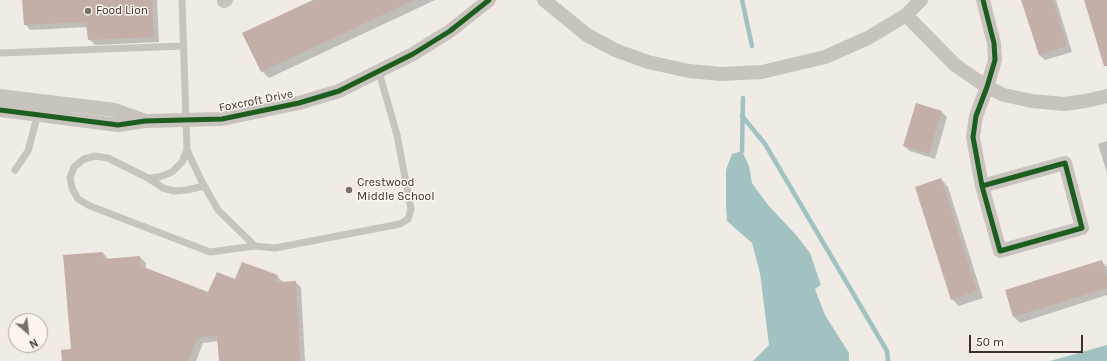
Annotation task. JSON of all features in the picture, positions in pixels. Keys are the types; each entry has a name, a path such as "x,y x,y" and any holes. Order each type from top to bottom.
{"street":[{"name":"Foxcroft Drive","path":"0,110 118,125 145,121 222,119 299,103 339,91 413,54 450,31 489,0"},
{"path":"544,0 587,35 615,50 648,62 689,72 722,74 762,72 825,57 868,38 906,15 921,0"},
{"path":"982,186 1065,164 1082,228 1000,251 982,186 973,137 976,116 995,60 983,0"},
{"path":"906,15 955,65 987,87 1004,95 1032,102 1064,104 1107,96"},
{"name":"Foxcroft Drive","path":"0,96 115,110 145,121"}],"lane":[{"path":"182,0 184,120 187,150 204,186 218,210 254,246"},
{"path":"0,53 183,46"},
{"path":"204,186 174,191 163,188 148,178 108,158 95,156 84,159 74,167 70,178 72,188 78,199 90,206 210,252 254,246 275,248 400,224 408,219 410,209 397,135 379,72"},
{"path":"15,170 28,151 36,121 45,110 65,110 99,114 115,110"},
{"path":"148,178 159,177 172,172 182,162 187,150"}],"water":[{"path":"742,151 749,166 752,183 768,205 797,236 810,253 821,285 815,289 825,315 849,353 849,361 753,361 769,345 760,273 752,243 727,221 726,206 726,170 732,154"},
{"path":"1107,345 1107,361 1050,361"}],"building":[{"name":"Food Lion","path":"22,0 152,0 154,37 88,40 86,22 24,25"},
{"path":"313,0 414,0 261,72 242,33"},
{"path":"1021,0 1053,0 1067,46 1039,55"},
{"path":"1084,0 1107,0 1107,66 1104,66"},
{"path":"916,103 942,111 929,154 903,146"},
{"path":"941,178 977,291 951,300 915,187"},
{"path":"103,252 104,259 140,256 141,266 208,292 217,272 235,279 242,262 278,275 275,282 296,281 300,361 219,361 217,336 198,337 188,361 62,361 61,350 71,349 63,255"},
{"path":"1102,260 1107,277 1107,288 1013,317 1005,290"}],"waterway":[{"path":"742,0 752,46"},
{"path":"742,151 743,98"},
{"path":"742,116 765,144 887,351 888,361"}],"cycle path":[{"path":"0,110 118,125 145,121 222,119 299,103 339,91 413,54 450,31 489,0"},
{"path":"982,186 1065,163 1082,228 1000,251 982,186 973,137 976,116 995,60 994,43 983,0"}],"place":[{"name":"Food Lion","path":"88,11"},
{"name":"Crestwood Middle School","path":"349,190"}]}
